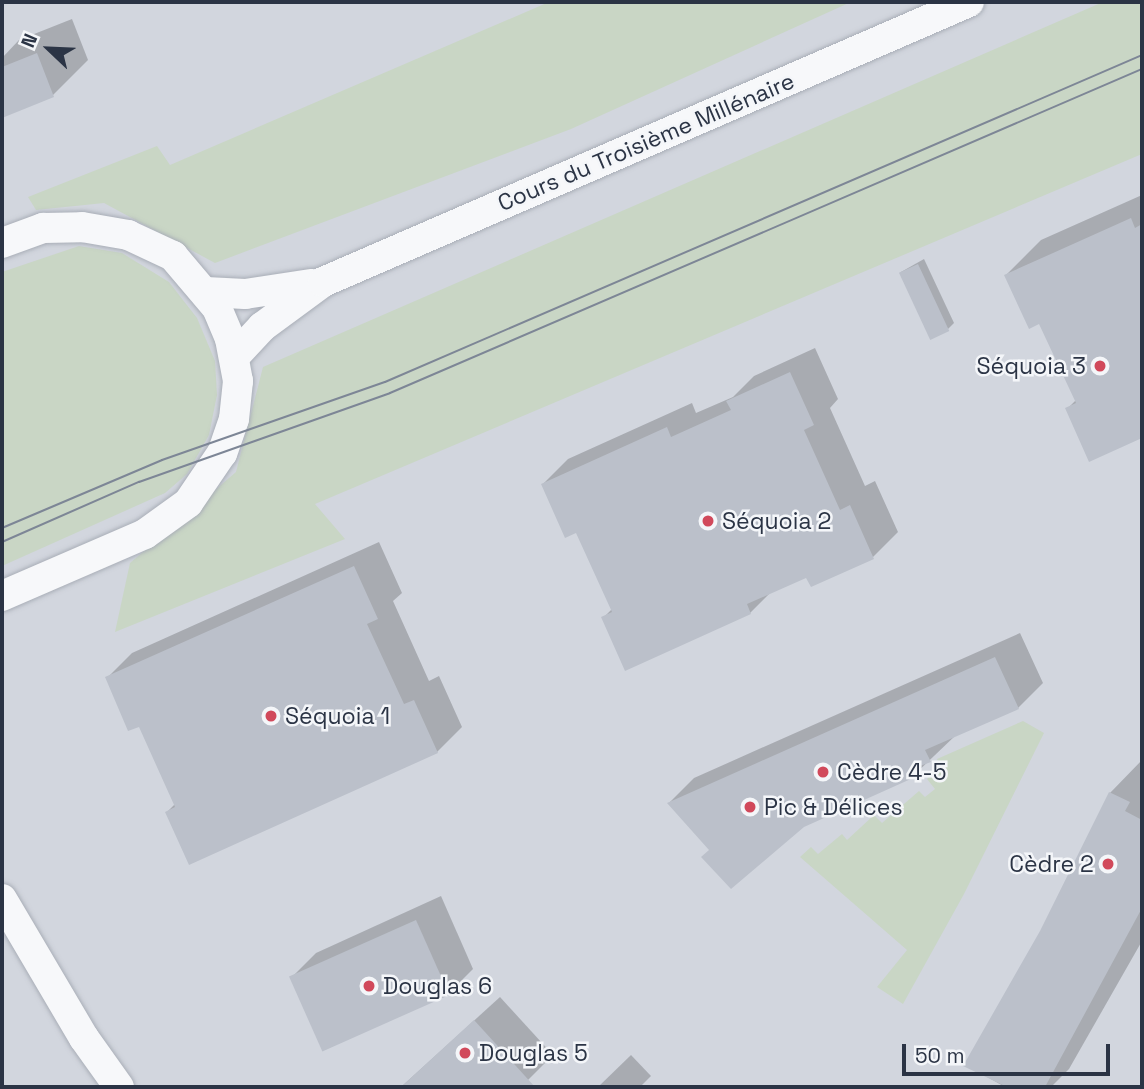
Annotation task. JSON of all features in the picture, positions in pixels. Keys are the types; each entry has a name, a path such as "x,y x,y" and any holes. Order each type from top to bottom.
{"street":[{"name":"Cours du Troisième Millénaire","path":"234,356 262,327 323,282 969,2"},
{"path":"2,243 43,228 82,227 128,235 173,256 206,292 224,321 234,356 236,403 229,437 211,475 188,503 145,534 2,596"},
{"name":"Cours du Troisième Millénaire","path":"206,292 257,293 323,282"},
{"path":"2,899 84,1038 119,1087"}],"shaded area":[{"path":"2,2 1142,2 1142,1087 2,1087"}],"green space":[{"path":"549,2 851,2 571,129 215,263 104,203 36,210 28,197 157,146 170,165"},
{"path":"1103,2 1142,2 1142,154 315,504 345,539 115,632 130,563 236,472 263,367"},
{"path":"79,246 122,253 169,282 197,318 215,361 217,395 209,435 187,474 165,493 2,566 2,272"},
{"path":"1023,721 1044,733 964,894 903,1004 877,987 907,950 800,857 811,847 818,854 842,834 847,840 874,815 882,823 919,791 925,797 935,789 927,779 940,766 937,759"}],"building":[{"path":"37,53 54,97 2,118 2,67"},
{"name":"Séquoia 3","path":"1131,218 1135,228 1142,224 1142,438 1089,462 1065,408 1076,403 1039,324 1029,329 1004,275"},
{"path":"918,264 949,331 930,340 899,273"},
{"name":"Séquoia 2","path":"790,372 814,425 804,430 840,510 850,505 874,559 811,587 806,578 747,604 751,614 625,671 601,617 612,612 576,533 565,538 541,484 667,427 671,437 731,410 726,401"},
{"name":"Séquoia 1","path":"354,566 378,619 367,624 404,704 414,700 438,753 189,865 165,812 175,807 139,727 128,731 105,677"},
{"name":"Cèdre 4-5","path":"995,657 1019,709 925,750 931,762 909,770 913,778 804,827 731,889 701,857 709,850 667,803"},
{"path":"1109,792 1130,802 1125,811 1142,820 1142,908 1045,1087 1007,1087 963,1066 1040,931"},
{"name":"Douglas 6","path":"416,920 449,995 322,1051 289,977"},
{"name":"Douglas 5","path":"474,1020 535,1087 401,1087"}],"tram line":[{"path":"2,528 162,460 385,382 1142,55"},
{"path":"2,542 139,482 390,393 1142,69"}],"place":[{"name":"Séquoia 3","path":"1100,366"},
{"name":"Séquoia 2","path":"708,521"},
{"name":"Séquoia 1","path":"271,716"},
{"name":"Cèdre 4-5","path":"823,772"},
{"name":"Pic & Délices","path":"750,807"},
{"name":"Cèdre 2","path":"1108,864"},
{"name":"Douglas 6","path":"369,986"},
{"name":"Douglas 5","path":"465,1053"}]}
